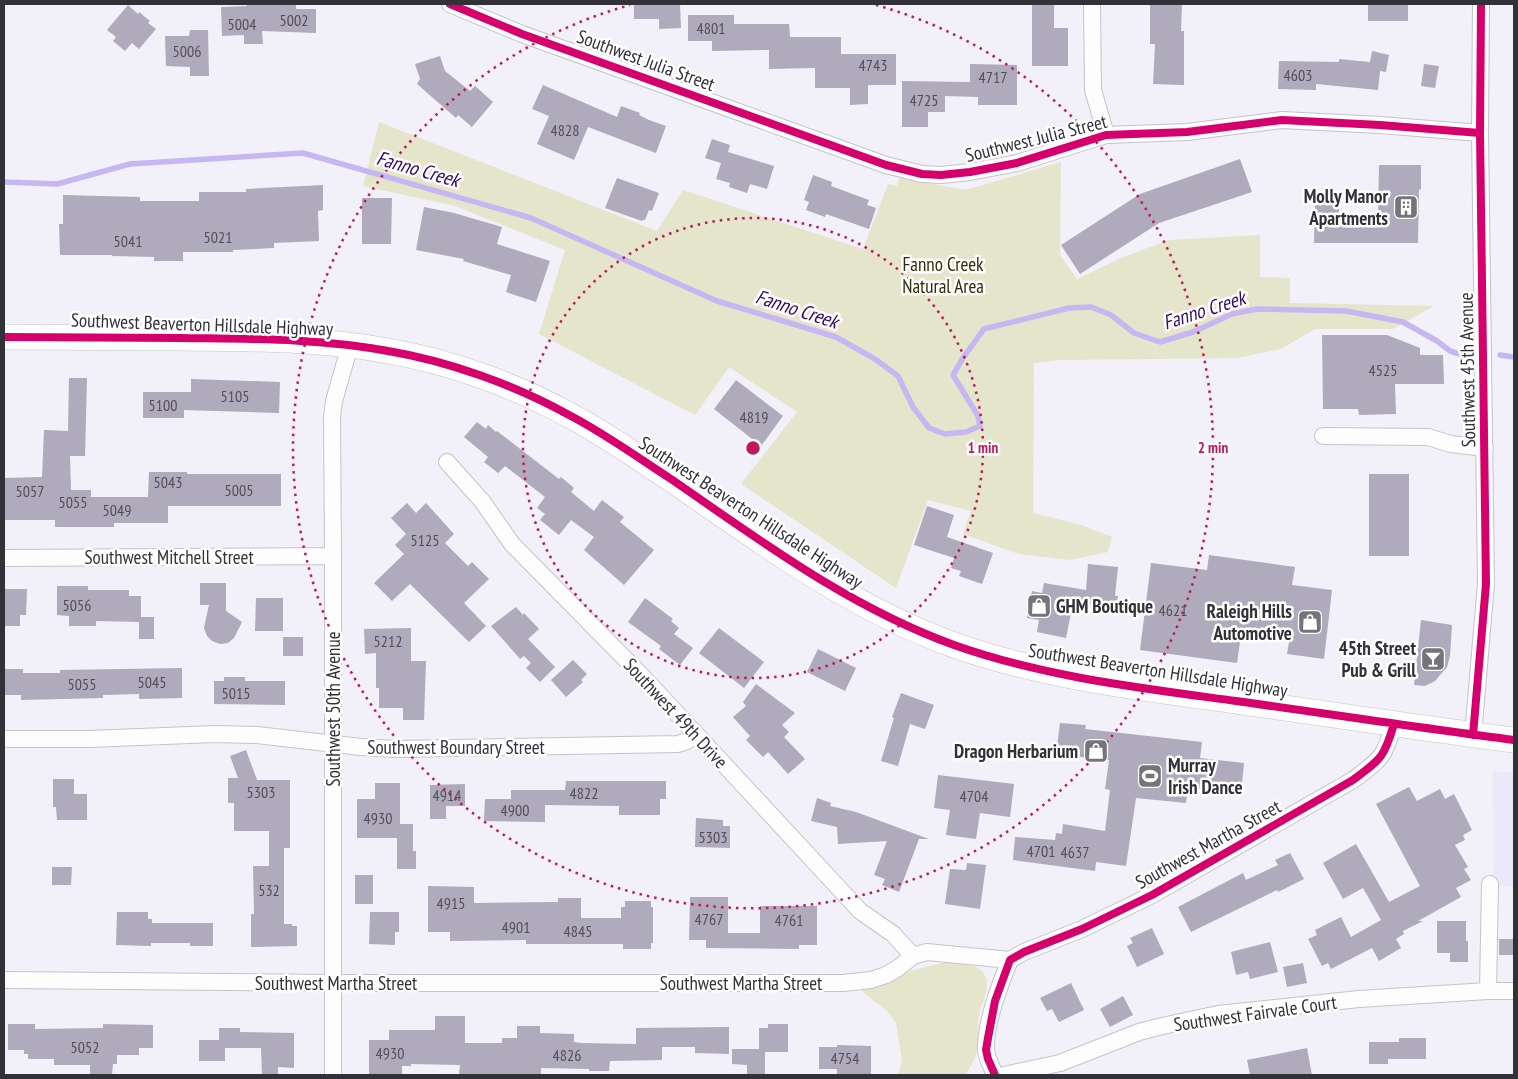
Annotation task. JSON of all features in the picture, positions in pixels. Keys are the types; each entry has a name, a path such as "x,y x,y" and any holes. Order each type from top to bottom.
{"main road":[{"name":"Southwest Beaverton Hillsdale Highway","path":"4,337 307,341 402,353 442,364 508,387 568,414 634,455 818,579 904,625 953,645 1044,671 1106,682 1514,740"}],"street":[{"name":"Southwest Julia Street","path":"450,4 522,34 906,171 941,175 994,169 1106,135 1187,132 1274,121 1300,120 1480,133"},
{"path":"1092,4 1093,90 1106,135"},
{"name":"Southwest 45th Avenue","path":"1473,735 1486,584 1480,133 1481,4"},
{"name":"Southwest 50th Avenue","path":"333,1075 332,416 334,401 350,345"},
{"path":"1323,436 1428,437 1451,444 1485,448"},
{"name":"Southwest 49th Drive","path":"447,462 482,501 512,544 644,678 860,911 893,934 913,956"},
{"name":"Southwest Mitchell Street","path":"4,558 333,556"},
{"name":"Southwest Martha Street","path":"4,980 333,983 843,983 871,980 886,975 913,956 927,952 1010,960 1024,952 1082,929 1152,895 1353,780 1382,757 1387,748 1394,724"},
{"name":"Southwest Boundary Street","path":"4,738 89,738 224,734 256,735 395,749 671,744 687,741 696,734"},
{"path":"1488,991 1490,884"},
{"path":"995,1075 986,1050 995,1000 1010,960"},
{"name":"Southwest Fairvale Court","path":"1004,1075 1060,1063 1145,1030 1218,1014 1360,999 1488,991 1514,992"}],"shaded area":[{"path":"1493,771 1514,773 1514,886 1494,886"}],"green space":[{"name":"Fanno Creek Natural Area","path":"379,122 657,231 683,190 863,249 888,184 897,186 899,178 966,190 1061,162 1060,255 1077,279 1121,258 1169,240 1260,235 1260,277 1290,278 1290,303 1434,306 1393,329 1315,329 1281,349 1237,358 1061,360 1034,363 1033,513 1081,525 1112,537 1108,552 1070,560 1019,554 963,534 971,511 928,500 896,588 741,484 797,412 729,367 695,415 539,334 565,250 455,206 363,186"},
{"path":"943,963 971,965 986,977 987,989 979,1015 974,1060 966,1075 898,1075 902,1060 896,1023 887,1011 862,991 902,974"}],"building":[{"path":"247,4 296,4 296,9 316,9 316,33 262,31 263,44 244,44 244,35 222,36 221,7 247,6"},
{"path":"634,4 680,4 681,28 659,29 659,19 634,19"},
{"path":"1150,4 1182,4 1181,31 1184,31 1184,85 1153,84 1155,44 1150,44"},
{"path":"1368,4 1408,4 1408,21 1368,21"},
{"path":"128,5 150,21 148,23 156,29 139,49 132,43 125,51 113,41 116,37 107,30"},
{"path":"1032,5 1054,5 1054,28 1068,28 1068,66 1032,66"},
{"path":"688,15 734,15 734,24 789,24 790,37 841,37 841,54 896,54 896,85 868,85 868,104 850,105 850,88 815,88 815,68 769,69 769,50 712,51 712,41 688,41"},
{"path":"190,30 208,30 209,76 190,76 190,67 166,66 165,36 189,36"},
{"path":"1372,51 1389,55 1386,72 1380,71 1378,90 1316,84 1316,90 1278,89 1279,61 1339,62 1339,59 1370,62"},
{"path":"440,56 445,71 470,91 475,86 493,102 472,127 458,115 456,118 417,84 420,79 415,64"},
{"path":"970,64 1017,65 1017,105 978,105 978,97 945,96 945,112 928,112 928,127 902,127 902,81 970,82"},
{"path":"1424,64 1439,66 1435,88 1421,86"},
{"path":"543,85 617,117 621,106 666,126 656,153 588,127 574,160 537,144 549,116 532,109"},
{"path":"712,139 730,145 728,152 774,166 767,189 750,184 747,193 729,187 730,183 716,179 721,163 705,158"},
{"path":"1240,159 1252,192 1159,223 1080,274 1061,245 1140,194"},
{"name":"Molly Manor Apartments","path":"1379,165 1421,165 1418,243 1314,243 1315,201 1339,202 1339,216 1378,216"},
{"path":"813,175 832,182 831,186 869,200 867,205 876,208 869,229 826,214 825,217 806,210 809,202 804,200"},
{"path":"617,178 659,193 652,211 649,210 645,220 642,221 605,208"},
{"path":"323,185 323,210 318,211 319,241 274,243 274,248 233,250 233,252 183,252 183,261 154,261 154,257 60,255 59,224 63,224 63,195 140,197 140,201 199,201 199,192 246,192 246,189"},
{"path":"362,198 392,198 391,244 362,244"},
{"path":"424,207 454,213 502,227 497,244 550,261 536,302 506,292 511,275 463,261 464,259 416,250"},
{"path":"1322,335 1387,335 1420,348 1420,355 1443,355 1444,384 1395,384 1396,414 1359,415 1358,409 1323,409"},
{"path":"69,378 87,378 85,456 70,456 71,490 91,490 91,497 148,497 149,472 281,474 281,506 168,506 168,523 114,523 114,527 55,527 55,520 4,520 4,478 42,477 44,430 68,431"},
{"path":"191,379 280,382 279,413 184,410 184,418 143,418 143,392 191,392"},
{"path":"736,380 783,416 761,446 714,409"},
{"path":"477,422 486,429 488,425 559,479 561,477 574,488 571,492 594,511 602,500 624,517 620,522 654,550 624,585 584,550 594,537 571,520 559,535 540,520 545,514 537,508 545,497 505,466 498,473 484,462 488,457 464,437"},
{"path":"1369,474 1409,474 1409,556 1369,556"},
{"path":"407,503 416,513 426,503 454,534 445,543 468,566 472,562 489,579 464,603 486,626 469,642 410,584 392,601 374,583 404,554 395,545 406,534 391,518"},
{"path":"927,506 954,515 947,537 993,553 982,584 959,576 961,571 951,568 954,558 914,545"},
{"path":"1209,555 1295,567 1292,585 1332,590 1324,659 1287,654 1289,642 1241,635 1237,663 1140,650 1151,563 1207,570"},
{"path":"1088,564 1118,567 1115,596 1118,596 1116,608 1073,603 1066,638 1037,632 1039,620 1027,618 1032,591 1042,593 1044,583 1086,590"},
{"path":"200,583 226,583 226,611 242,622 234,638 228,643 220,644 212,641 207,636 204,628 209,605 200,605"},
{"path":"57,586 88,586 88,590 129,590 129,596 141,596 141,617 154,617 154,639 139,639 139,622 96,621 96,626 69,626 69,616 57,615"},
{"path":"5,589 27,589 26,615 20,615 20,626 4,626"},
{"path":"256,598 283,598 283,631 255,631"},
{"path":"645,598 673,619 671,621 679,628 674,634 693,648 680,665 659,649 661,646 628,622"},
{"path":"516,607 539,629 528,639 555,667 540,682 526,668 531,663 524,656 520,659 491,626"},
{"name":"45th Street Pub & Grill","path":"1421,620 1452,625 1450,656 1447,667 1435,681 1425,686 1414,685"},
{"path":"411,628 411,661 426,661 424,720 403,720 403,708 379,708 379,688 376,688 376,653 365,654 364,629"},
{"path":"719,628 764,662 744,688 699,653"},
{"path":"283,637 303,637 303,656 283,656"},
{"path":"818,649 856,668 845,691 807,672"},
{"path":"573,660 587,674 581,680 583,682 566,697 551,680"},
{"path":"182,668 182,698 139,699 139,694 103,695 103,698 21,700 21,695 4,695 4,669 23,669 23,673 60,673 60,670"},
{"path":"224,677 245,677 245,681 285,681 285,705 214,704 214,681 224,681"},
{"path":"756,684 795,713 782,725 789,732 784,737 805,759 788,774 768,752 763,757 746,740 750,736 733,717 746,706 743,702"},
{"path":"901,693 934,705 925,729 910,724 898,766 881,761 894,718 892,717"},
{"path":"1060,723 1086,725 1085,729 1202,742 1200,758 1244,763 1241,794 1188,787 1186,803 1136,798 1126,866 1096,862 1095,871 1013,860 1015,837 1055,840 1056,833 1062,834 1063,824 1105,831 1110,790 1105,789 1109,760 1062,755 1063,748 1057,747"},
{"path":"246,750 257,780 290,780 290,848 284,848 284,924 297,926 297,946 251,947 251,914 254,914 253,866 269,866 269,831 234,831 234,803 228,803 228,778 238,778 230,756"},
{"path":"938,775 1014,784 1010,817 980,813 976,839 946,835 950,810 934,808"},
{"path":"53,779 74,779 74,794 87,794 87,820 57,820 56,807 53,807"},
{"path":"566,781 666,781 666,799 660,799 660,815 619,815 619,806 545,805 545,822 484,821 485,799 511,799 511,790 565,790"},
{"path":"375,783 400,783 400,824 413,824 413,851 416,851 416,869 397,869 397,838 357,838 357,799 375,799"},
{"path":"465,784 465,806 446,806 446,819 430,819 430,785"},
{"path":"1409,787 1417,801 1440,789 1445,799 1454,794 1472,830 1463,835 1465,840 1455,845 1468,867 1464,869 1471,880 1456,888 1461,897 1403,931 1404,934 1396,939 1401,948 1379,961 1372,948 1331,969 1328,963 1322,966 1308,939 1317,935 1315,930 1341,917 1351,937 1381,920 1363,888 1343,899 1323,863 1356,844 1389,902 1420,886 1376,804"},
{"path":"817,798 831,803 830,806 856,812 929,839 919,839 899,892 882,885 885,879 874,875 887,841 838,844 837,827 811,821"},
{"path":"696,818 723,820 723,826 730,826 730,848 695,847"},
{"path":"1290,853 1304,879 1278,892 1277,890 1191,932 1178,907 1243,873 1246,880 1278,865 1275,860"},
{"path":"967,863 986,865 980,909 945,904 950,869 966,870"},
{"path":"52,867 72,867 71,885 52,885"},
{"path":"355,875 373,875 373,904 355,904"},
{"path":"428,886 474,887 474,903 558,902 558,898 581,898 581,918 621,918 621,907 625,907 625,901 651,901 651,907 653,907 653,943 651,943 651,949 623,949 623,944 526,944 526,940 450,941 450,932 428,932"},
{"path":"690,897 728,897 728,933 760,933 760,906 817,906 817,945 799,945 799,949 706,948 706,940 689,940"},
{"path":"117,912 148,912 148,919 152,919 152,923 213,923 213,946 190,946 190,943 151,943 151,946 116,945"},
{"path":"370,912 399,912 399,932 395,932 395,945 369,944"},
{"path":"1437,921 1466,921 1468,962 1450,962 1450,953 1437,953"},
{"path":"1152,928 1164,954 1137,967 1127,946 1133,943 1130,938"},
{"path":"1499,939 1514,939 1514,955 1499,955"},
{"path":"1270,942 1278,972 1250,979 1248,972 1236,975 1231,952"},
{"path":"1303,963 1307,983 1287,987 1283,967"},
{"path":"1071,983 1084,1010 1059,1022 1052,1009 1047,1011 1040,998"},
{"path":"1123,996 1133,1015 1110,1027 1100,1009"},
{"path":"435,1016 465,1016 465,1043 502,1043 502,1038 517,1038 517,1026 540,1026 540,1033 574,1034 574,1042 636,1044 636,1028 729,1027 729,1054 695,1053 695,1047 662,1047 662,1060 610,1061 609,1071 541,1068 541,1075 459,1075 460,1065 411,1064 411,1066 402,1066 402,1075 369,1075 369,1040 389,1040 389,1030 435,1030"},
{"path":"8,1024 35,1024 35,1029 103,1028 103,1024 153,1025 153,1048 139,1048 139,1055 117,1055 117,1064 113,1064 112,1075 90,1075 90,1065 54,1065 54,1059 28,1059 28,1054 24,1054 24,1050 8,1050"},
{"path":"768,1024 788,1024 788,1052 765,1052 765,1075 747,1075 747,1065 732,1064 732,1049 759,1049 759,1028 768,1028"},
{"path":"219,1028 240,1028 240,1032 294,1033 294,1068 278,1067 278,1075 262,1075 261,1048 225,1048 225,1061 199,1061 199,1040 219,1040"},
{"path":"1399,1038 1426,1038 1426,1059 1388,1059 1388,1064 1369,1064 1369,1042 1399,1042"},
{"path":"837,1045 871,1046 871,1075 837,1075 837,1069 819,1069 819,1047 837,1047"},
{"path":"1307,1048 1312,1075 1250,1075 1247,1060"}],"waterway":[{"name":"Fanno Creek","path":"4,182 57,184 130,164 303,153 531,218 717,301 836,337 875,359 898,376 913,407 929,428 945,434 966,432 980,426 978,416 953,375 984,329 1069,308 1091,307 1111,315 1134,333 1160,342 1193,332 1232,314 1257,309 1346,311 1403,322 1437,341 1450,351 1463,355"},
{"name":"Fanno Creek","path":"1500,355 1514,357"}],"cycle path":[{"path":"450,4 522,34 886,165 922,174 941,175 970,172 1017,163 1106,135 1187,132 1282,120 1480,133"},
{"path":"1473,735 1486,584 1480,133 1481,4"},
{"path":"4,337 310,341 362,347 434,361 504,384 582,422 671,479 772,549 842,592 915,630 954,645 1023,665 1093,680 1514,740"},
{"path":"995,1075 986,1050 995,1001 1010,960 1024,952 1082,929 1152,895 1353,780 1380,757 1394,724"}],"place":[{"name":"Molly Manor Apartments","path":"1406,207"},
{"name":"GHM Boutique","path":"1039,606"},
{"name":"Raleigh Hills Automotive","path":"1310,622"},
{"name":"45th Street Pub & Grill","path":"1433,659"},
{"name":"Dragon Herbarium","path":"1096,751"},
{"name":"Murray Irish Dance","path":"1150,776"}]}
